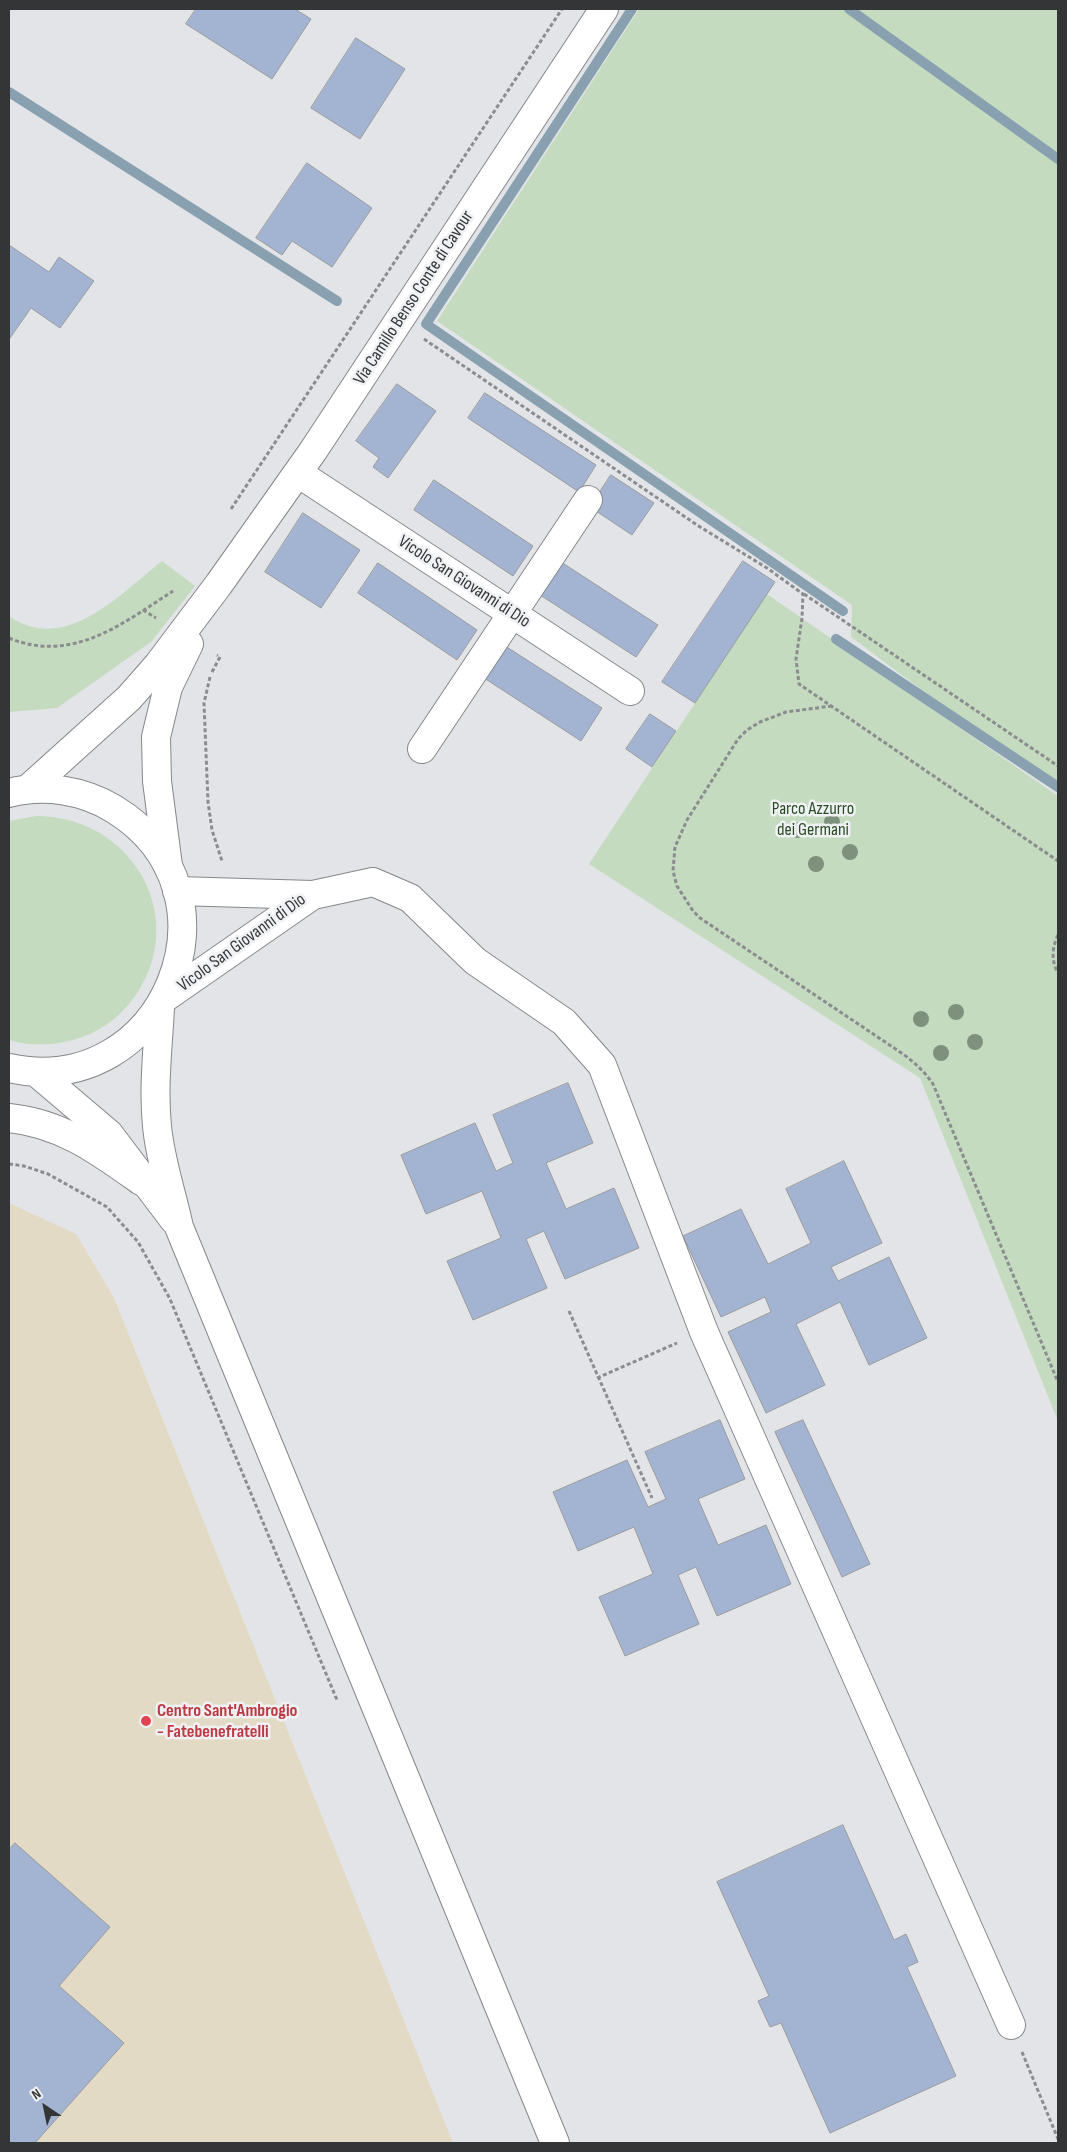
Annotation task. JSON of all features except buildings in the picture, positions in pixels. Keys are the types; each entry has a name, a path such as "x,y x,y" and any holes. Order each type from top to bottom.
{"main road":[{"name":"Via Camillo Benso Conte di Cavour","path":"168,866 157,781 156,737 168,688 187,636 219,584 298,473 399,322 604,9"},
{"name":"Vicolo San Giovanni di Dio","path":"298,473 630,690"},
{"path":"422,749 588,500"},
{"name":"Via Camillo Benso Conte di Cavour","path":"15,790 128,698 187,636"},
{"path":"15,790 64,790 88,796 110,806 130,819 148,836 168,866 178,891 182,914 183,939 179,963 163,1002 136,1035 106,1056 72,1068 19,1072"},
{"path":"313,895 373,882 410,898 475,961 564,1022 602,1065 704,1332 1011,2025"},
{"name":"Vicolo San Giovanni di Dio","path":"178,891 313,895"},
{"name":"Vicolo San Giovanni di Dio","path":"163,1002 313,895"},
{"path":"163,1002 156,1088 157,1127 179,1227 555,2143"},
{"path":"19,1072 109,1134 179,1227"},
{"path":"9,1118 49,1126 75,1136 99,1150 146,1184"}],"path":[{"path":"226,516 562,9"},
{"path":"399,322 697,525 767,568 1058,766"},
{"path":"9,638 24,644 68,646 98,636 143,610 178,586"},
{"path":"803,594 802,618 796,659 799,684 1058,861"},
{"path":"143,610 220,657 209,679 204,703 208,802 212,830 234,892"},
{"path":"832,706 786,712 772,716 760,722 738,739 680,833 673,858 673,871 677,886 693,911 700,918 903,1054 921,1067 928,1076 1058,1382"},
{"path":"1058,935 1052,946 1054,967 1058,973"},
{"path":"9,1164 24,1166 48,1174 107,1207 138,1242 170,1299"},
{"path":"569,1311 597,1378 652,1498"},
{"path":"597,1378 704,1332"},
{"path":"1011,2025 1058,2139"}],"shaded area":[{"name":"Centro Sant'Ambrogio - Fatebenefratelli","path":"9,1203 76,1234 114,1298 453,2143 9,2143"}],"green space":[{"path":"639,9 1058,9 1058,792 851,637 852,605 437,321"},
{"path":"162,561 195,586 151,642 57,708 9,712 9,616 30,626 50,629 71,625 109,604"},
{"name":"Parco Azzurro dei Germani","path":"767,594 1058,796 1058,1421 920,1078 589,864"},
{"path":"36,816 69,820 98,832 122,850 141,874 152,901 157,930 152,961 138,992 123,1011 111,1022 90,1034 70,1041 40,1045 9,1040 9,821"}],"waterway":[{"path":"632,9 426,324 843,611"},
{"path":"849,9 1058,159"},
{"path":"9,92 337,301"},
{"path":"836,639 1058,787"}],"place":[{"name":"Centro Sant'Ambrogio - Fatebenefratelli","path":"146,1721"}]}
